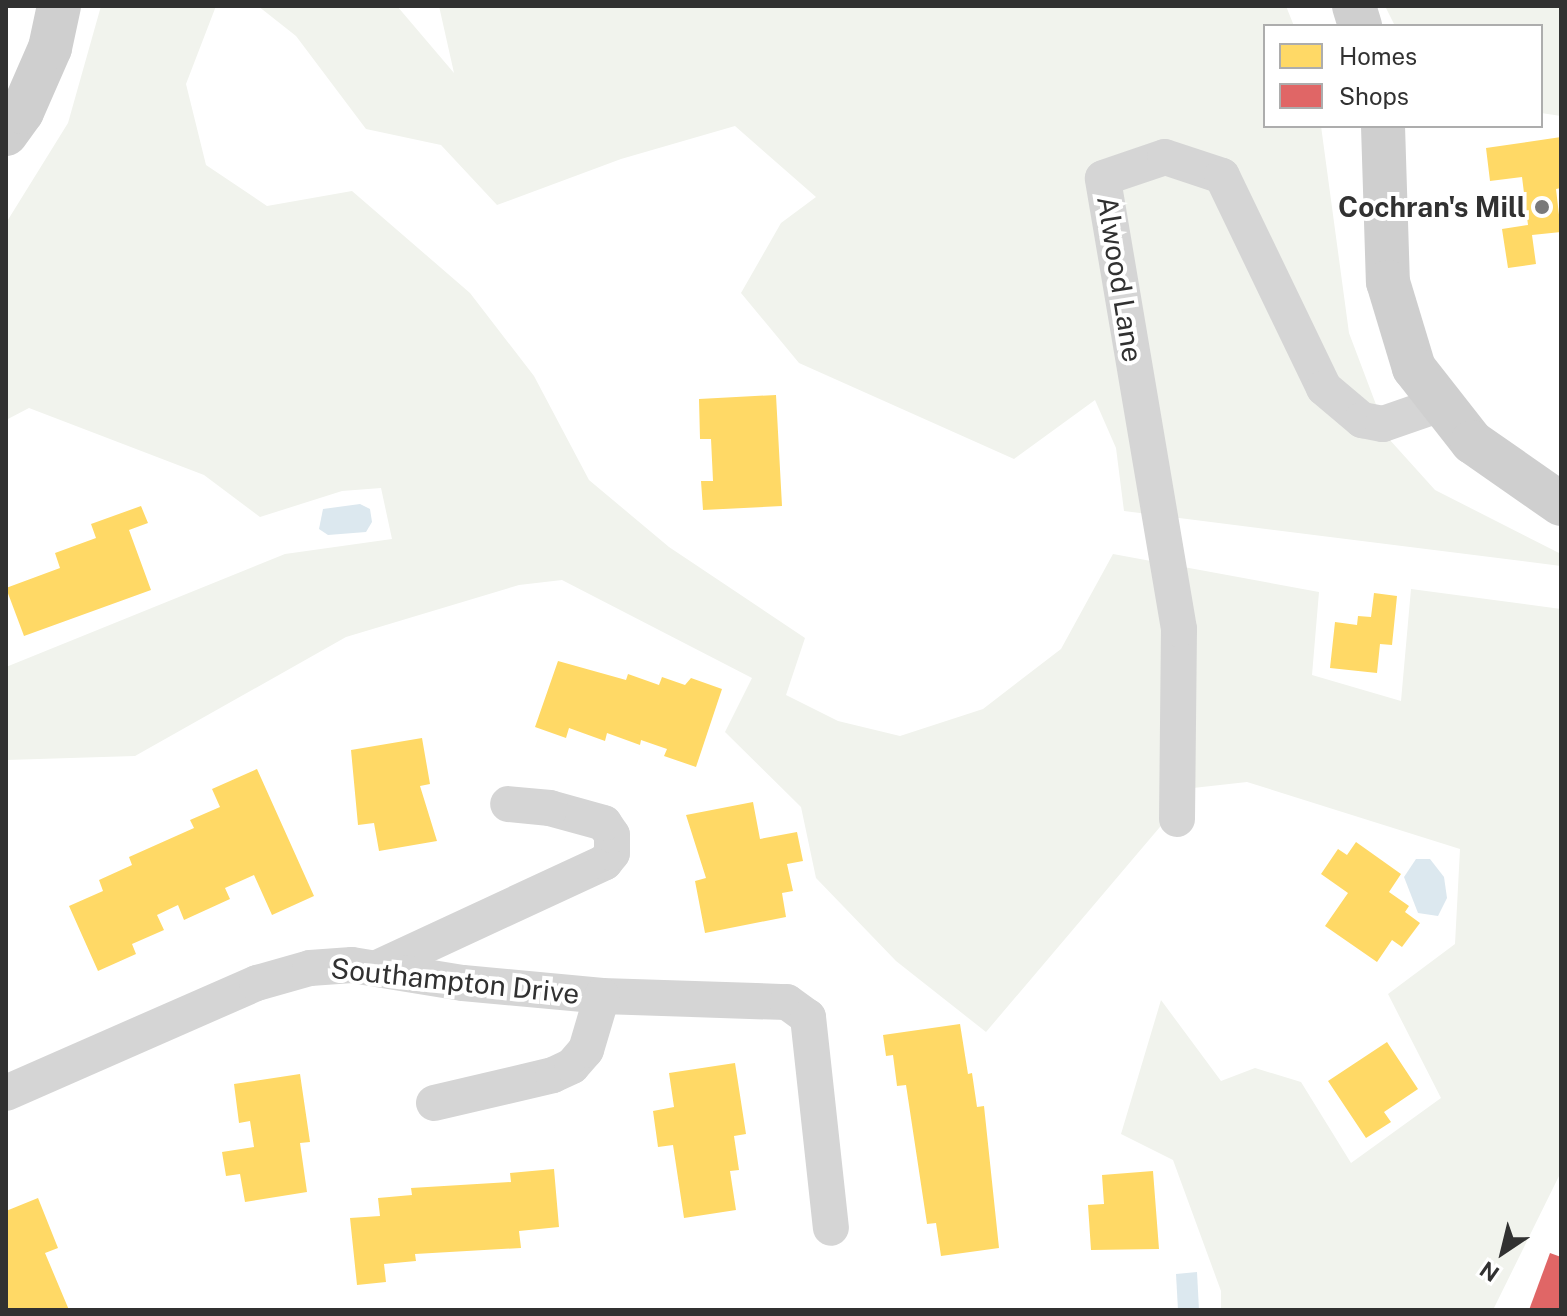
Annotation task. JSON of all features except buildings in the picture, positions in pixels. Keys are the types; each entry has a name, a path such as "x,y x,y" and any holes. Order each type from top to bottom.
{"street":[{"path":"6,134 22,112 50,48 59,6"},
{"path":"1383,128 1388,282 1404,348 1438,405 1472,442 1561,504"},
{"name":"Alwood Lane","path":"1177,819 1179,629 1103,178 1165,157 1222,176 1324,388 1362,420 1383,424 1438,405"},
{"path":"377,968 568,881 605,862 612,853 612,835 604,823 550,808 508,804"},
{"name":"Southampton Drive","path":"6,1093 257,983 310,968 377,968 463,983 602,996 787,1002 808,1017 831,1228"},
{"path":"434,1103 553,1075 572,1066 586,1050 602,996"}],"shaded area":[{"path":"101,6 216,6 186,84 206,165 267,206 352,191 470,293 534,376 589,480 669,547 805,638 786,695 838,721 900,736 983,709 1061,649 1113,554 1319,592 1312,675 1401,701 1411,589 1561,609 1561,1172 1493,1310 1221,1310 1221,1291 1173,1160 1121,1134 1161,1000 1221,1081 1255,1068 1301,1082 1351,1163 1441,1098 1388,994 1455,944 1460,849 1247,782 1193,788 986,1032 896,961 816,878 801,807 725,732 752,678 562,580 519,585 346,637 135,756 6,760 6,667 285,554 392,539 381,488 342,491 260,517 204,475 29,408 6,420 6,223 68,123"},
{"path":"258,6 397,6 454,73 439,6 1286,6 1293,24 1263,24 1263,128 1321,128 1349,333 1389,439 1435,490 1561,554 1561,566 1124,511 1116,448 1095,400 1014,459 799,363 741,293 781,223 816,197 735,126 621,159 497,205 441,145 366,129 296,36"},
{"path":"1385,6 1561,6 1561,116 1543,113 1543,24 1394,24"},
{"path":"360,504 370,509 372,522 366,532 328,535 319,529 323,509"},
{"path":"1416,859 1430,859 1444,877 1447,898 1438,916 1418,913 1404,877"},
{"path":"1197,1272 1199,1310 1178,1310 1176,1274"}],"place":[{"name":"Cochran's Mill","path":"1542,207"}]}
